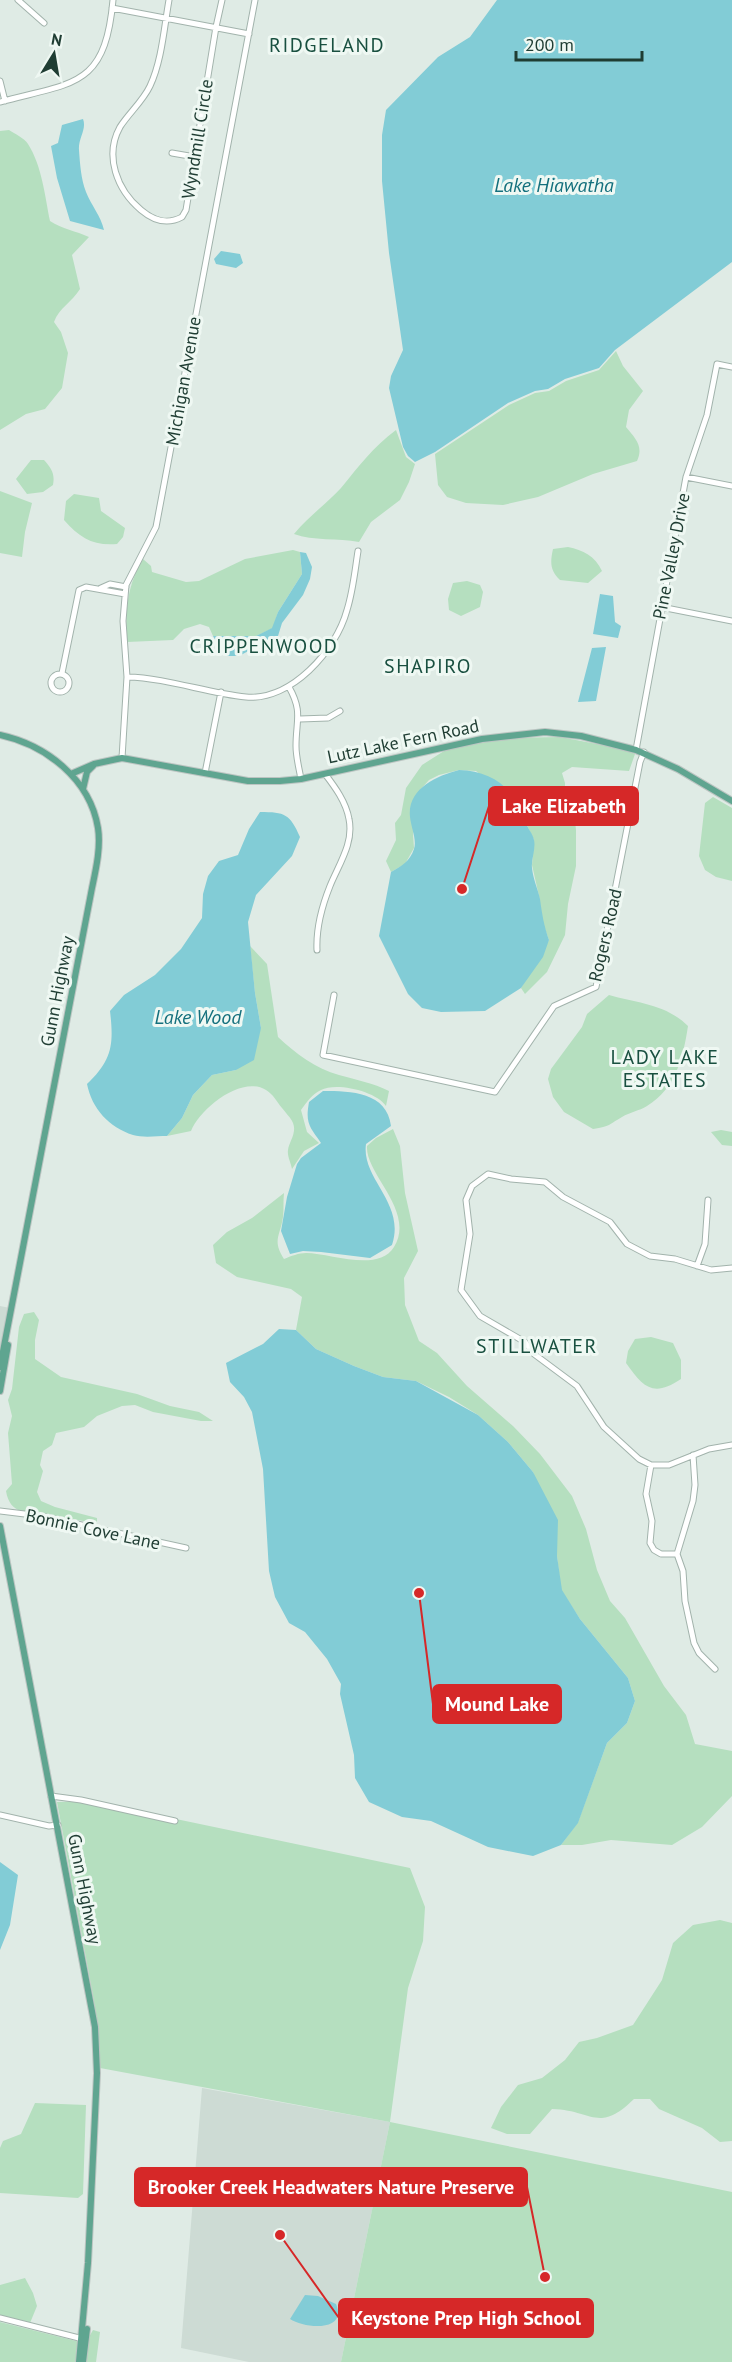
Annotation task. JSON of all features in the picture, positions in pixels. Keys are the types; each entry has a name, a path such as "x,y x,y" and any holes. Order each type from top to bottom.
{"main road":[{"name":"Lutz Lake Fern Road","path":"71,774 94,764 122,758 248,781 280,782 482,739 534,733 568,733 609,741 644,752 732,801"},
{"name":"Gunn Highway","path":"0,735 27,744 49,756 71,774 83,789 98,827 97,859 3,1358 0,1391"},
{"path":"83,789 87,772 94,764"},
{"name":"Gunn Highway","path":"0,1367 3,1358"},
{"name":"Gunn Highway","path":"0,1526 96,2034 97,2073 81,2362"}],"street":[{"path":"18,0 44,23"},
{"path":"0,81 3,101 64,86 84,75 101,56 109,32 113,0"},
{"name":"Wyndmill Circle","path":"169,0 161,45 150,86 120,128 113,148 114,164 124,194 150,218 168,222 183,217 186,210 222,0"},
{"name":"Michigan Avenue","path":"122,758 128,677 123,621 126,587 156,527 255,0"},
{"path":"112,8 249,34"},
{"path":"172,153 195,157"},
{"name":"Pine Valley Drive","path":"636,750 686,477 707,415 717,364 732,367"},
{"path":"686,477 732,486"},
{"path":"128,677 152,678 259,697 289,687 324,652 340,629 347,610 358,551"},
{"path":"99,589 110,584 126,587"},
{"path":"62,673 77,593 86,587 125,594"},
{"path":"661,607 732,621"},
{"path":"289,687 297,701 300,719 296,752 301,779"},
{"path":"205,773 221,692"},
{"path":"300,719 328,718 339,711"},
{"name":"Rogers Road","path":"334,995 323,1055 495,1092 554,1006 596,987 640,762 644,752"},
{"path":"317,950 322,909 346,851 350,834 346,809 340,795 325,774"},
{"path":"732,1268 711,1270 675,1259 650,1256 640,1252 627,1244 610,1222 563,1197 545,1182 488,1174 472,1186 466,1200 470,1234 461,1290 480,1316 525,1342 534,1354 577,1386 604,1427 639,1459 651,1465 669,1465 709,1449 732,1445"},
{"path":"697,1266 705,1244 708,1200"},
{"path":"693,1455 695,1485 693,1501 677,1554 683,1571 685,1600 694,1642 699,1653 715,1669"},
{"path":"651,1465 646,1494 652,1521 651,1543 654,1550 661,1554 677,1554"},
{"name":"Bonnie Cove Lane","path":"0,1511 41,1516 186,1548"},
{"path":"51,1797 81,1800 175,1821"},
{"path":"0,1815 49,1826 58,1825"},
{"path":"0,2318 84,2339"}],"shaded area":[{"path":"0,1306 10,1308 0,1355"},
{"path":"202,2088 390,2122 341,2362 249,2362 181,2348"}],"green space":[{"path":"9,130 24,140 33,153 42,181 50,221 89,237 72,255 80,289 54,322 61,332 68,353 62,388 45,409 26,414 0,430 0,131"},
{"path":"616,351 623,366 643,391 629,410 626,427 639,447 637,461 593,474 538,497 503,505 466,503 447,497 438,485 435,454 509,405 599,370"},
{"path":"396,430 406,457 415,464 400,500 371,522 359,542 309,538 294,534 341,488 373,450"},
{"path":"31,460 44,460 52,472 54,481 53,485 43,492 27,494 16,479"},
{"path":"0,491 32,503 22,557 0,553"},
{"path":"74,494 99,498 101,511 125,528 123,537 117,544 101,544 88,540 64,520 66,501"},
{"path":"568,547 588,554 602,571 588,583 560,580 552,566 553,549"},
{"path":"293,550 300,552 302,574 278,612 273,628 256,636 213,636 209,627 200,624 184,629 173,640 127,642 128,599 133,579 143,559 151,566 152,572 186,582 199,581 245,559"},
{"path":"467,581 480,585 483,592 480,607 461,616 449,610 448,599 453,583"},
{"path":"560,737 623,749 635,754 629,771 572,767 562,773 565,796 574,812 576,830 576,866 568,904 565,935 547,972 525,994 521,988 549,940 542,921 532,865 534,840 522,808 476,771 459,770 439,775 429,780 421,789 413,834 414,848 405,864 391,872 386,861 396,840 395,823 401,815 406,788 422,765 455,747 509,738"},
{"path":"713,797 732,808 732,881 716,877 705,870 699,856 705,803"},
{"path":"250,946 267,964 278,1037 322,1069 389,1091 386,1106 374,1096 346,1088 328,1088 310,1098 301,1110 307,1132 319,1143 304,1151 292,1169 288,1152 293,1134 293,1123 271,1094 256,1087 245,1087 222,1097 203,1113 191,1131 167,1136 182,1118 193,1095 212,1075 236,1070 261,1028"},
{"path":"609,995 661,1009 688,1026 677,1071 657,1099 644,1108 625,1115 606,1126 593,1129 564,1112 553,1097 548,1079 551,1069 582,1027 587,1014"},
{"path":"393,1129 400,1146 405,1193 418,1251 404,1278 405,1305 419,1341 437,1353 467,1386 513,1426 540,1454 572,1496 586,1529 597,1570 610,1601 625,1618 664,1686 686,1715 695,1744 732,1751 732,1796 702,1827 672,1845 611,1840 582,1845 561,1845 578,1822 607,1743 627,1723 635,1701 628,1678 580,1619 561,1590 557,1556 533,1472 508,1442 478,1415 449,1397 416,1381 383,1377 316,1349 296,1330 302,1297 291,1289 237,1277 216,1263 213,1245 227,1232 252,1218 284,1193 278,1247 284,1259 306,1253 353,1260 377,1259 387,1255 394,1247 399,1233 399,1220 395,1207 373,1169 368,1157 367,1146"},
{"path":"721,1130 732,1132 732,1146 722,1145 711,1132"},
{"path":"34,1312 39,1320 35,1340 35,1359 61,1377 137,1394 170,1406 199,1412 213,1421 153,1412 135,1405 122,1406 97,1416 84,1427 56,1433 52,1445 43,1451 40,1465 43,1471 37,1492 41,1501 97,1518 97,1524 20,1511 8,1499 6,1491 12,1484 8,1433 12,1416 8,1400 12,1389 19,1327 24,1314"},
{"path":"651,1337 673,1343 681,1360 681,1379 663,1388 656,1389 643,1384 626,1363 628,1351 635,1339"},
{"path":"90,1801 410,1868 425,1907 423,1941 408,1988 390,2122 100,2068 94,2001 57,1802"},
{"path":"720,1920 732,1923 732,2141 720,2142 702,2128 659,2109 650,2099 634,2099 622,2110 603,2118 552,2109 530,2134 507,2134 491,2128 501,2107 518,2085 542,2078 565,2060 579,2042 633,2025 662,1980 673,1943 693,1925"},
{"path":"35,2103 86,2105 83,2194 78,2198 0,2193 0,2148 3,2141 21,2134"},
{"path":"390,2122 732,2192 732,2362 341,2362"},
{"path":"25,2278 37,2306 30,2323 0,2316 0,2285"},
{"path":"0,2322 80,2342 78,2362 0,2362"},
{"path":"93,2330 100,2332 96,2362 86,2362 89,2337"}],"water":[{"name":"Lake Hiawatha","path":"497,0 732,0 732,262 615,350 599,368 565,379 548,389 535,391 508,403 435,452 415,462 403,447 389,388 391,376 403,350 389,253 382,181 382,135 386,110 438,57 470,37"},
{"path":"83,119 84,127 79,146 82,177 86,192 104,230 70,221 57,178 51,146 58,143 62,125"},
{"path":"221,251 240,254 243,263 236,268 216,264 214,259"},
{"path":"300,552 306,553 312,567 310,579 303,595 282,623 278,636 270,643 239,656 225,656 213,636 256,636 272,628 278,612 302,574"},
{"path":"600,594 613,596 615,622 621,626 618,638 593,634"},
{"path":"606,647 596,701 578,702 592,648"},
{"path":"459,770 483,774 502,784 522,811 534,840 533,872 549,940 543,957 521,988 485,1011 441,1012 422,1008 408,994 379,936 391,872 405,863 415,845 410,817 413,799 425,785"},
{"name":"Lake Wood","path":"260,812 286,816 293,823 300,837 292,856 256,895 248,922 261,1028 254,1060 236,1070 212,1075 193,1095 182,1118 167,1136 141,1136 124,1132 109,1122 97,1109 87,1084 102,1067 109,1051 112,1033 110,1011 124,995 155,975 181,949 202,918 203,894 208,876 219,861 238,855 249,829"},
{"path":"323,1091 356,1093 366,1096 383,1106 388,1115 391,1126 366,1144 366,1157 389,1204 395,1230 392,1245 370,1258 303,1251 290,1254 281,1231 287,1197 297,1164 301,1158 321,1143 311,1129 308,1115 309,1102"},
{"path":"279,1329 296,1330 316,1349 354,1366 383,1377 416,1381 478,1415 508,1442 533,1472 558,1520 557,1556 562,1590 580,1619 628,1678 635,1701 627,1723 607,1743 578,1823 561,1845 533,1856 488,1847 431,1821 402,1817 369,1802 355,1778 354,1755 340,1694 341,1684 327,1659 305,1632 289,1623 275,1597 269,1571 263,1469 252,1412 244,1397 230,1382 226,1363 263,1344"},
{"path":"0,1862 18,1875 10,1925 0,1950"},
{"path":"305,2295 318,2296 336,2304 338,2313 336,2320 331,2324 314,2326 290,2319"}],"place":[{"name":"Lake Elizabeth","path":"462,889"},
{"name":"Mound Lake","path":"419,1593"},
{"name":"Keystone Prep High School","path":"280,2235"},
{"name":"Brooker Creek Headwaters Nature Preserve","path":"545,2277"}],"district":[{"name":"RIDGELAND","path":"327,45"},
{"name":"CRIPPENWOOD","path":"264,646"},
{"name":"SHAPIRO","path":"428,666"},
{"name":"LADY LAKE ESTATES","path":"665,1068"},
{"name":"STILLWATER","path":"537,1346"}]}
